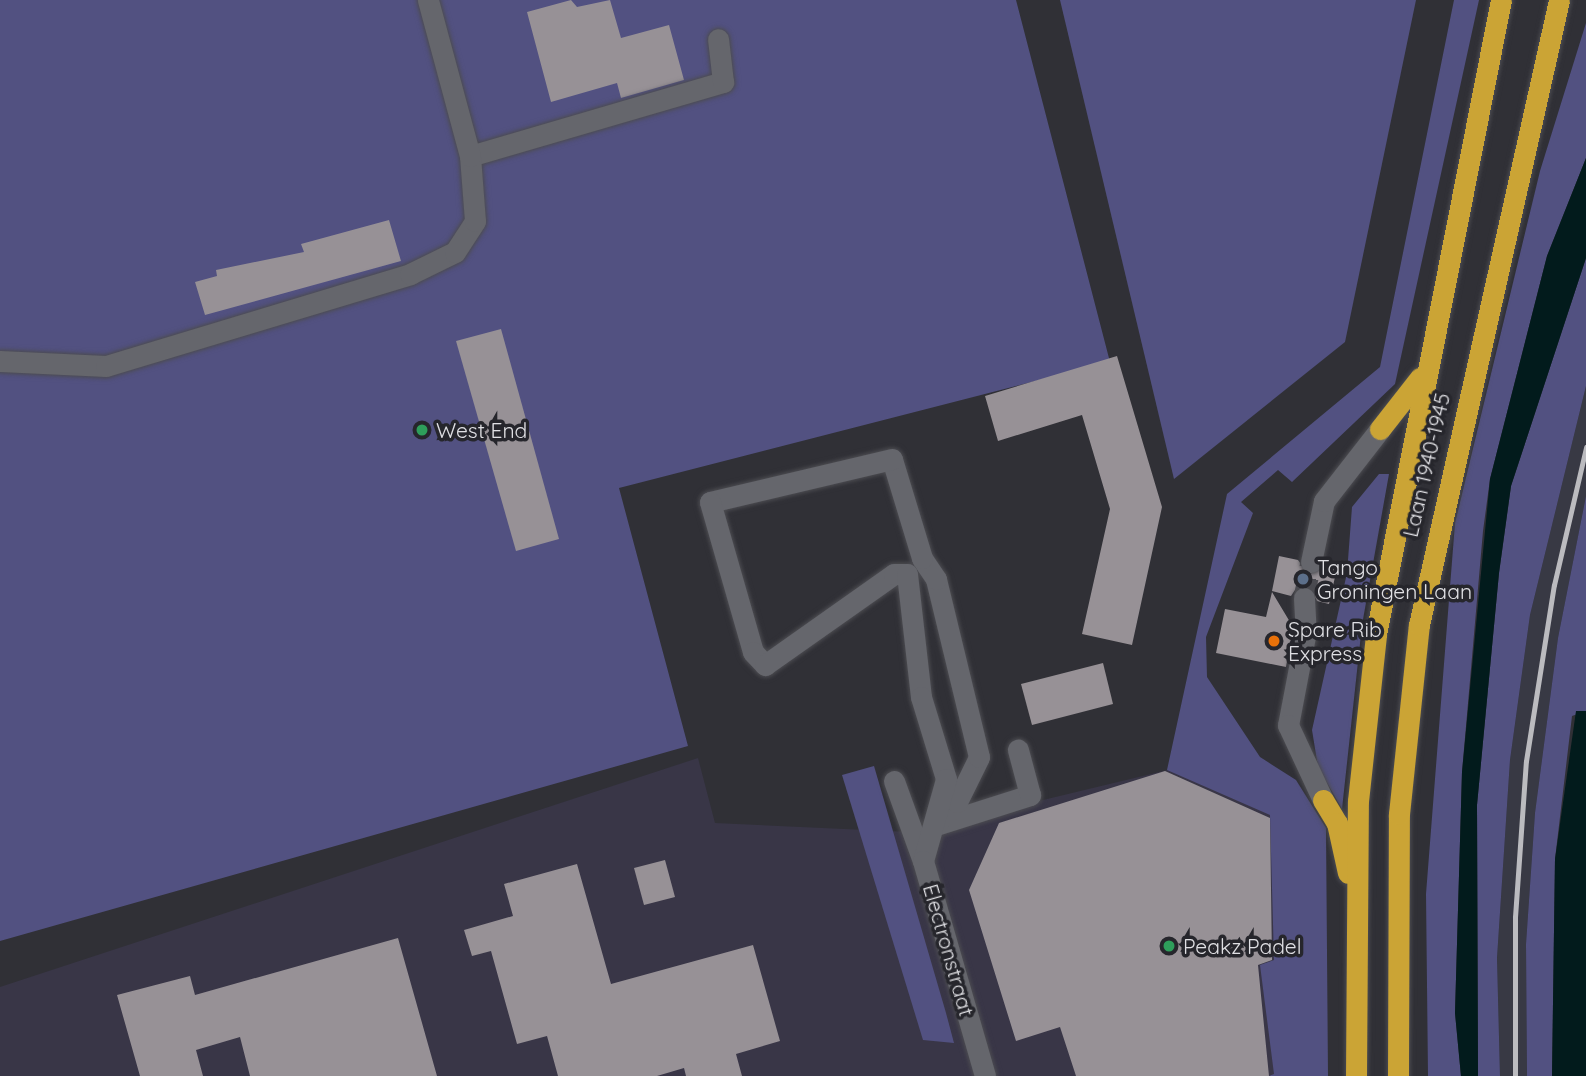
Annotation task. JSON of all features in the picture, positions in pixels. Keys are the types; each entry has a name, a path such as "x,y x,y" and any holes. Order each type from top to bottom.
{"highway":[{"name":"Laan 1940-1945","path":"1356,1076 1355,906 1358,801 1376,634 1501,0"},
{"name":"Laan 1940-1945","path":"1398,1076 1399,814 1419,625 1559,0"},
{"path":"1380,429 1430,361"},
{"path":"1323,800 1337,822 1355,906"}],"street":[{"path":"0,361 106,366 410,274 455,252 475,221 470,156 428,0"},
{"path":"470,156 723,82 718,38"},
{"path":"1311,562 1324,501 1380,429"},
{"name":"Electronstraat","path":"934,826 957,802 978,757 936,579 922,558 892,459 710,502 754,652 765,665 894,574 907,574 921,697 946,779 923,860 985,1076"},
{"path":"1304,598 1307,631 1288,724 1323,800"},
{"path":"934,826 1030,795 1018,750"},
{"path":"894,781 923,860"}],"shaded area":[{"name":"West End","path":"0,0 1016,0 1110,362 619,488 688,746 0,941"},
{"path":"1060,0 1416,0 1345,342 1174,479"},
{"path":"1454,0 1479,0 1395,384 1292,482 1278,470 1241,502 1253,513 1206,637 1207,677 1260,757 1296,780 1326,828 1328,1076 1269,1076 1274,1074 1260,965 1274,960 1270,815 1167,770 1227,494 1380,367"},
{"path":"1586,23 1586,158 1547,256 1490,479 1483,531 1462,772 1455,1013 1461,1076 1428,1076 1426,894 1455,523 1540,171"},
{"path":"1586,158 1586,258 1511,486 1499,573 1477,805 1478,1076 1461,1076 1455,1013 1462,772 1490,479 1547,256"},
{"path":"1586,258 1586,386 1530,615 1510,760 1497,958 1500,1076 1478,1076 1477,805 1499,573 1511,486"},
{"path":"1586,386 1586,496 1558,638 1535,813 1526,944 1527,1076 1500,1076 1497,958 1510,760 1530,615"},
{"path":"1379,474 1389,474 1362,625 1342,809 1318,767 1312,730 1347,573 1352,507"},
{"path":"1586,496 1586,711 1572,716 1555,859 1552,1076 1527,1076 1526,944 1535,813 1558,638"},
{"path":"1576,711 1586,711 1586,1076 1552,1076 1555,859"},
{"path":"698,758 715,823 910,832 1176,768 1311,813 1302,1076 0,1076 0,987"},
{"path":"874,766 954,1043 923,1040 842,775"}],"building":[{"path":"571,0 577,7 610,0 621,38 669,25 684,80 621,98 617,83 551,102 527,12"},
{"path":"389,220 401,261 205,315 195,282 217,276 216,270 304,252 301,244"},
{"path":"501,329 559,539 516,551 456,341"},
{"path":"1117,356 1162,507 1132,645 1082,634 1110,509 1082,415 998,441 985,396"},
{"path":"1279,556 1298,560 1309,575 1324,565 1337,568 1329,604 1317,601 1309,586 1297,587 1291,596 1272,591"},
{"path":"1272,592 1293,627 1286,667 1216,653 1225,609 1266,617"},
{"path":"1103,663 1113,704 1032,725 1021,684"},
{"path":"1165,771 1270,818 1272,960 1258,965 1269,1076 1076,1076 1060,1027 1016,1041 969,890 999,823"},
{"path":"665,860 675,897 644,905 634,868"},
{"path":"577,864 611,984 753,945 780,1041 736,1054 742,1076 686,1076 684,1068 657,1076 558,1076 547,1036 517,1044 491,951 472,956 464,930 513,916 504,884"},
{"path":"398,938 437,1076 250,1076 240,1037 196,1050 203,1076 140,1076 117,995 190,976 195,995"}],"tunnel":[{"path":"1304,598 1311,562"}],"railway":[{"path":"1515,1076 1515,917 1526,761 1554,585 1586,447"}],"place":[{"name":"West End","path":"422,430"},
{"name":"Tango Groningen Laan","path":"1303,579"},
{"name":"Spare Rib Express","path":"1274,641"},
{"name":"Peakz Padel","path":"1169,946"}]}
